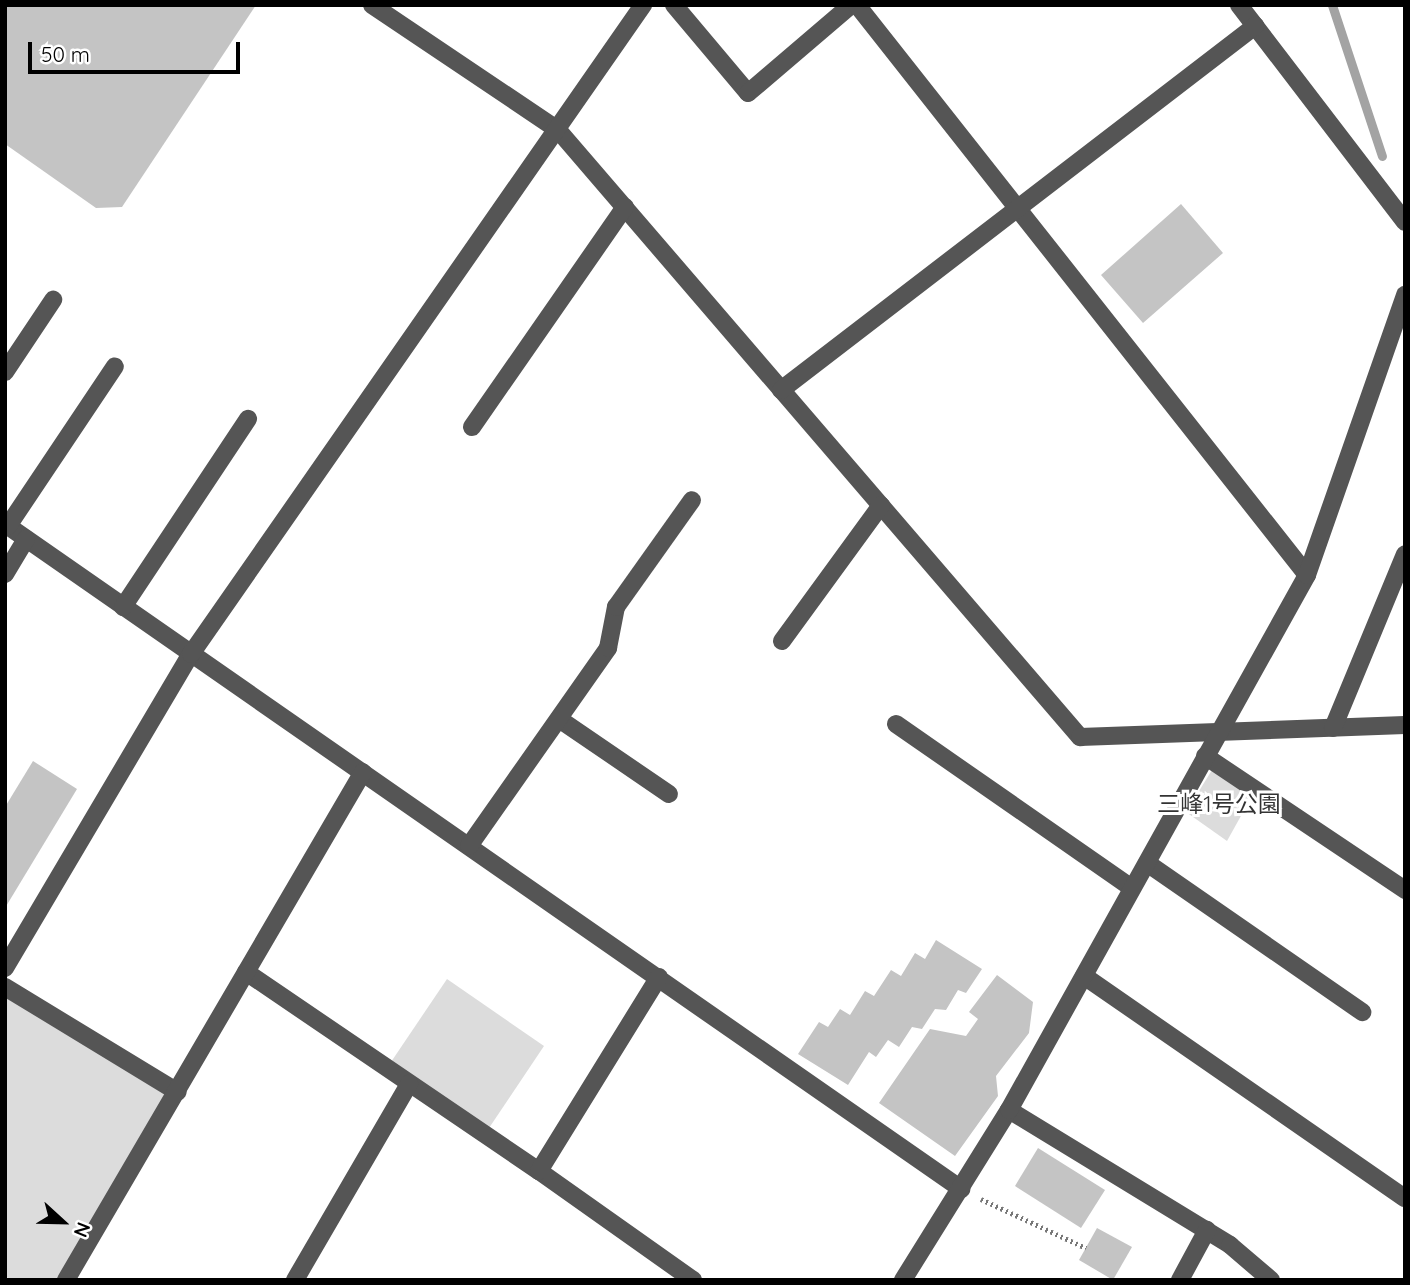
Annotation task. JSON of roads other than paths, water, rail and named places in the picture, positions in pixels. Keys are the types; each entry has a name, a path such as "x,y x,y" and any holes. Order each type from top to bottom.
{"street":[{"path":"372,5 558,130 1080,737 1405,725"},
{"path":"5,968 191,654 643,5"},
{"path":"674,5 748,93 854,5 1307,575"},
{"path":"1239,5 1405,222"},
{"path":"781,390 1255,26"},
{"path":"472,427 625,207"},
{"path":"903,1280 1009,1110 1307,575 1405,295"},
{"path":"5,372 53,300"},
{"path":"115,366 7,525 961,1189"},
{"path":"123,607 248,419"},
{"path":"469,846 608,648 616,607 692,500"},
{"path":"782,641 881,505"},
{"path":"5,574 26,539"},
{"path":"1333,728 1405,554"},
{"path":"559,719 669,794"},
{"path":"896,724 1132,888"},
{"path":"1205,756 1405,890"},
{"path":"66,1280 363,772"},
{"path":"1147,863 1362,1012"},
{"path":"246,972 539,1171 693,1280"},
{"path":"1084,976 1405,1198"},
{"path":"539,1171 659,977"},
{"path":"5,987 178,1092"},
{"path":"295,1280 408,1084"},
{"path":"1009,1110 1207,1230 1230,1245 1270,1280"},
{"path":"1180,1280 1207,1230"}],"waterway":[{"path":"1332,5 1382,156"}],"park label":[{"name":"三峰1号公園","path":"1219,804"}]}
